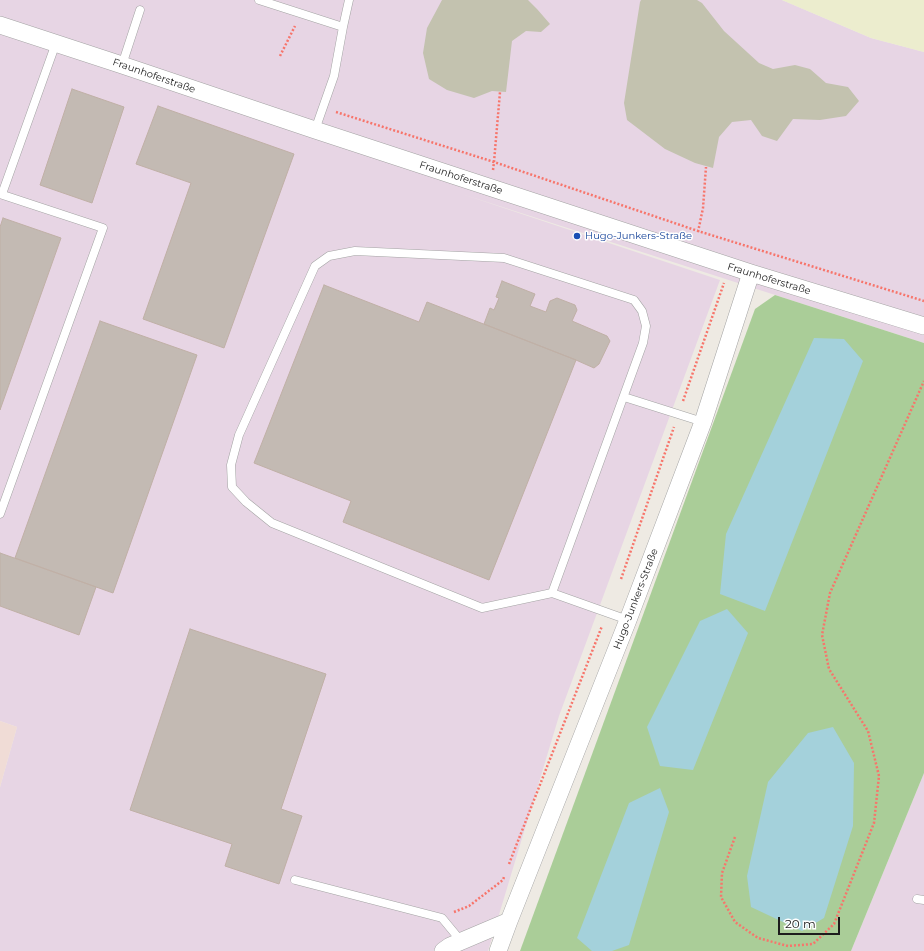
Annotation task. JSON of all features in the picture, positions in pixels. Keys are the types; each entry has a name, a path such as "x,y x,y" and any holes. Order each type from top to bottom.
{"street":[{"name":"Fraunhoferstraße","path":"0,26 56,43 489,188 751,273 924,326"},
{"name":"Hugo-Junkers-Straße","path":"498,951 628,620 703,422 751,273"},
{"path":"442,951 461,941 509,921"}],"lane":[{"path":"259,0 343,27"},
{"path":"315,130 334,76 349,0"},
{"path":"122,65 140,10"},
{"path":"0,514 103,228 1,194 56,43"},
{"path":"552,593 643,343 646,326 642,311 634,300 504,258 356,251 329,256 315,266 239,435 230,465 232,487 246,502 272,523 482,608 552,593 628,620"},
{"path":"624,397 703,422"},
{"path":"295,880 442,918 461,941"}],"path":[{"path":"489,188 494,162 500,92"},
{"path":"323,108 494,162 698,231 924,301"},
{"path":"693,254 703,208 706,167"},
{"path":"621,579 724,282"},
{"path":"735,837 722,873 721,897 735,922 758,938 788,946 812,944 834,924 874,823 879,776 868,731 829,670 822,635 830,593 924,381"},
{"path":"508,865 608,613"},
{"path":"442,918 469,906 503,880 506,873"}],"shaded area":[{"path":"0,0 782,0 871,38 924,52 924,343 462,194 720,280 559,716 488,951 0,951 0,787 17,727 0,721"},
{"path":"442,0 528,0 550,24 541,32 526,31 512,41 506,92 492,91 474,98 447,90 429,79 423,53 427,28"},
{"path":"641,0 697,0 702,3 724,31 759,63 773,69 795,65 810,69 826,83 848,87 859,101 846,116 820,120 793,119 777,141 762,136 751,120 732,122 719,137 713,168 695,163 665,149 627,120 624,103"},
{"path":"782,0 924,0 924,52 871,38"},
{"path":"0,721 17,727 0,787"},
{"path":"924,773 924,951 851,951"}],"green space":[{"path":"775,295 924,343 924,773 851,951 520,951 755,309"}],"water":[{"path":"814,338 844,339 863,361 765,611 720,594 726,534"},
{"path":"727,609 748,633 693,770 660,766 647,727 700,621"},
{"path":"833,727 854,763 853,826 824,918 802,931 751,907 747,876 768,782 808,733"},
{"path":"660,788 669,812 629,945 612,951 592,951 577,938 629,803"}],"building":[{"path":"72,89 124,107 92,203 40,185"},
{"path":"158,106 294,154 224,348 143,319 191,183 136,164"},
{"path":"3,218 61,238 0,410 0,227"},
{"path":"502,281 535,294 530,306 546,312 550,301 557,298 575,305 577,310 572,321 607,336 610,341 599,364 594,368 484,324 490,308 494,310 499,298 496,297"},
{"path":"324,285 419,322 427,302 576,360 489,580 343,522 351,501 254,463"},
{"path":"100,321 197,355 113,593 15,558"},
{"path":"0,553 96,587 79,635 0,606"},
{"path":"190,629 326,674 281,809 302,816 279,884 225,866 232,844 130,810"}],"place":[{"name":"Hugo-Junkers-Straße","path":"577,236"}]}
